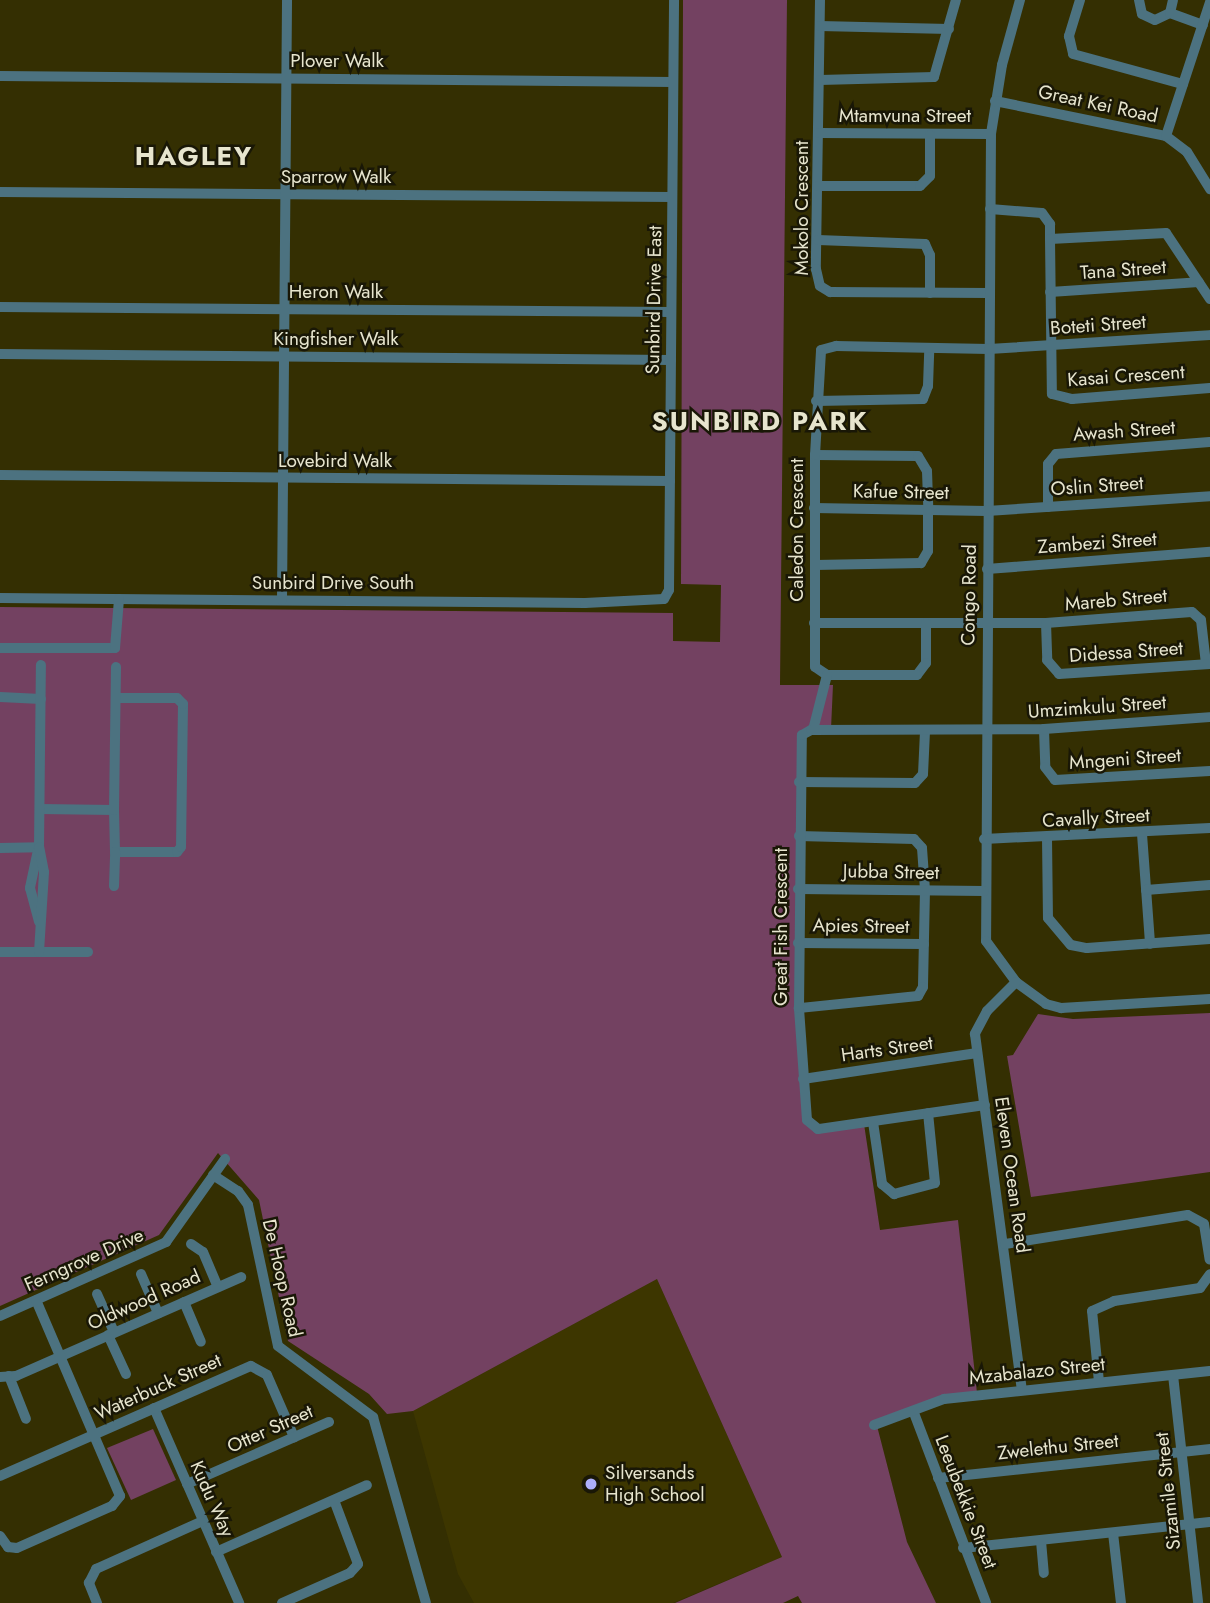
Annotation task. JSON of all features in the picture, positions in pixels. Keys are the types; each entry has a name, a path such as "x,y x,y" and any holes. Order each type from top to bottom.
{"street":[{"path":"282,600 287,0"},
{"name":"Sunbird Drive East","path":"664,599 669,590 674,0"},
{"name":"Mokolo Crescent","path":"820,0 817,279 825,291 989,293"},
{"path":"820,80 929,80 937,73 956,0"},
{"path":"1080,0 1069,36 1073,54 1183,84"},
{"path":"1139,0 1144,16 1158,20 1170,13 1173,0"},
{"name":"Congo Road","path":"1016,1 995,101 991,134 984,839 986,941 1016,982 1046,1004 1061,1008 1210,999"},
{"path":"1166,136 1210,2"},
{"path":"1170,13 1202,25"},
{"path":"820,26 949,29"},
{"name":"Plover Walk","path":"0,76 673,82"},
{"name":"Great Kei Road","path":"995,101 1166,136 1187,152 1210,189"},
{"name":"Mtamvuna Street","path":"819,134 991,134"},
{"path":"818,186 920,186 930,176 930,135"},
{"name":"Sparrow Walk","path":"0,192 673,197"},
{"path":"990,209 1042,213 1050,224 1050,239 1166,233 1210,299"},
{"name":"Kasai Crescent","path":"1050,239 1049,387 1062,399 1210,388"},
{"path":"818,240 925,244 930,254 930,293"},
{"name":"Tana Street","path":"1050,292 1199,282"},
{"name":"Heron Walk","path":"0,307 671,312"},
{"name":"Boteti Street","path":"989,349 1210,335"},
{"name":"Caledon Crescent","path":"986,624 814,623 814,509 818,356 824,348 989,349"},
{"path":"816,401 923,398 928,386 929,348"},
{"name":"Kingfisher Walk","path":"0,354 671,360"},
{"name":"Awash Street","path":"1048,507 1048,464 1056,454 1210,442"},
{"path":"815,456 918,456 928,471 928,551 921,564 815,565"},
{"name":"Lovebird Walk","path":"0,475 670,481"},
{"name":"Oslin Street","path":"987,511 1210,496"},
{"name":"Kafue Street","path":"814,509 987,511"},
{"name":"Zambezi Street","path":"987,569 1210,552"},
{"name":"Sunbird Drive South","path":"0,598 654,603 664,599"},
{"path":"0,648 115,648 119,599"},
{"name":"Mareb Street","path":"986,624 1046,623 1192,612 1201,620 1208,664"},
{"path":"814,623 814,661 818,672 827,675 917,675 926,663 926,623"},
{"name":"Didessa Street","path":"1046,623 1047,660 1059,674 1208,664"},
{"path":"39,952 44,880 39,847 41,665"},
{"path":"114,886 116,667"},
{"name":"Great Fish Crescent","path":"827,675 813,730 800,741 799,1008 803,1079 811,1127 873,1122 985,1105"},
{"path":"0,697 41,699"},
{"path":"114,852 177,852 181,847 180,700 116,698"},
{"name":"Umzimkulu Street","path":"985,731 1210,717"},
{"name":"Mngeni Street","path":"1044,729 1045,767 1055,780 1210,771"},
{"path":"813,730 985,731"},
{"path":"799,782 915,783 923,775 925,731"},
{"path":"40,809 114,810"},
{"name":"Cavally Street","path":"984,839 1142,834 1210,828"},
{"path":"1142,834 1150,944"},
{"path":"799,836 914,839 922,848 925,890 923,987 918,996 799,1008"},
{"path":"1047,838 1048,918 1056,932 1079,948 1210,939"},
{"path":"0,848 39,847"},
{"path":"1146,890 1210,885"},
{"name":"Jubba Street","path":"798,889 984,891"},
{"name":"Apies Street","path":"798,943 924,944"},
{"path":"0,952 88,952"},
{"name":"Eleven Ocean Road","path":"1016,982 979,1021 977,1054 1005,1244 1022,1388"},
{"name":"Harts Street","path":"803,1079 977,1054"},
{"path":"873,1122 882,1184 894,1194 935,1183 928,1113"},
{"name":"Ferngrove Drive","path":"0,1316 166,1242 225,1159"},
{"name":"De Hoop Road","path":"213,1175 238,1191 248,1205 278,1346 373,1417 426,1603"},
{"path":"1005,1244 1188,1215 1204,1224 1210,1260"},
{"path":"191,1244 202,1252 218,1287"},
{"path":"1099,1382 1092,1311 1114,1301 1200,1288 1210,1274"},
{"path":"141,1275 158,1313"},
{"name":"Oldwood Road","path":"3,1373 61,1356 242,1277"},
{"path":"97,1294 126,1374"},
{"path":"0,1536 8,1547 17,1548 115,1504 120,1490 36,1300"},
{"path":"184,1302 201,1342"},
{"name":"Waterbuck Street","path":"0,1476 256,1366 267,1375 294,1437"},
{"name":"Mzabalazo Street","path":"874,1424 914,1413 932,1401 1022,1388 1210,1371"},
{"path":"3,1373 26,1419"},
{"name":"Sizamile Street","path":"1173,1375 1198,1603"},
{"name":"Kudu Way","path":"154,1408 238,1600"},
{"name":"Leeubekkie Street","path":"914,1413 986,1603"},
{"name":"Otter Street","path":"187,1484 329,1422"},
{"name":"Zwelethu Street","path":"938,1478 1210,1449"},
{"path":"216,1552 367,1485"},
{"path":"282,1603 350,1573 358,1564 334,1500"},
{"path":"97,1603 89,1583 96,1569 203,1521"},
{"path":"963,1548 1210,1521"},
{"path":"1113,1533 1121,1603"},
{"path":"1041,1541 1044,1573"},
{"path":"225,1603 238,1600"}],"shaded area":[{"path":"683,0 787,0 780,685 833,685 831,729 805,731 798,1009 810,1127 864,1124 880,1230 958,1220 977,1393 876,1422 907,1542 936,1603 802,1603 798,1596 783,1603 675,1603 782,1557 657,1279 413,1411 387,1414 369,1394 288,1341 259,1200 218,1153 159,1235 0,1306 0,607 673,613 673,641 720,642 721,585 681,584"},
{"path":"1210,1013 1210,1172 1031,1197 1007,1056 1013,1055 1038,1014 1073,1019"},
{"name":"Silversands High School","path":"657,1279 782,1557 673,1603 474,1603 458,1574 413,1411"},
{"path":"153,1429 176,1480 131,1500 107,1448"}],"place":[{"name":"Silversands High School","path":"591,1484"}],"district":[{"name":"HAGLEY","path":"194,157"},
{"name":"SUNBIRD PARK","path":"760,422"}]}
